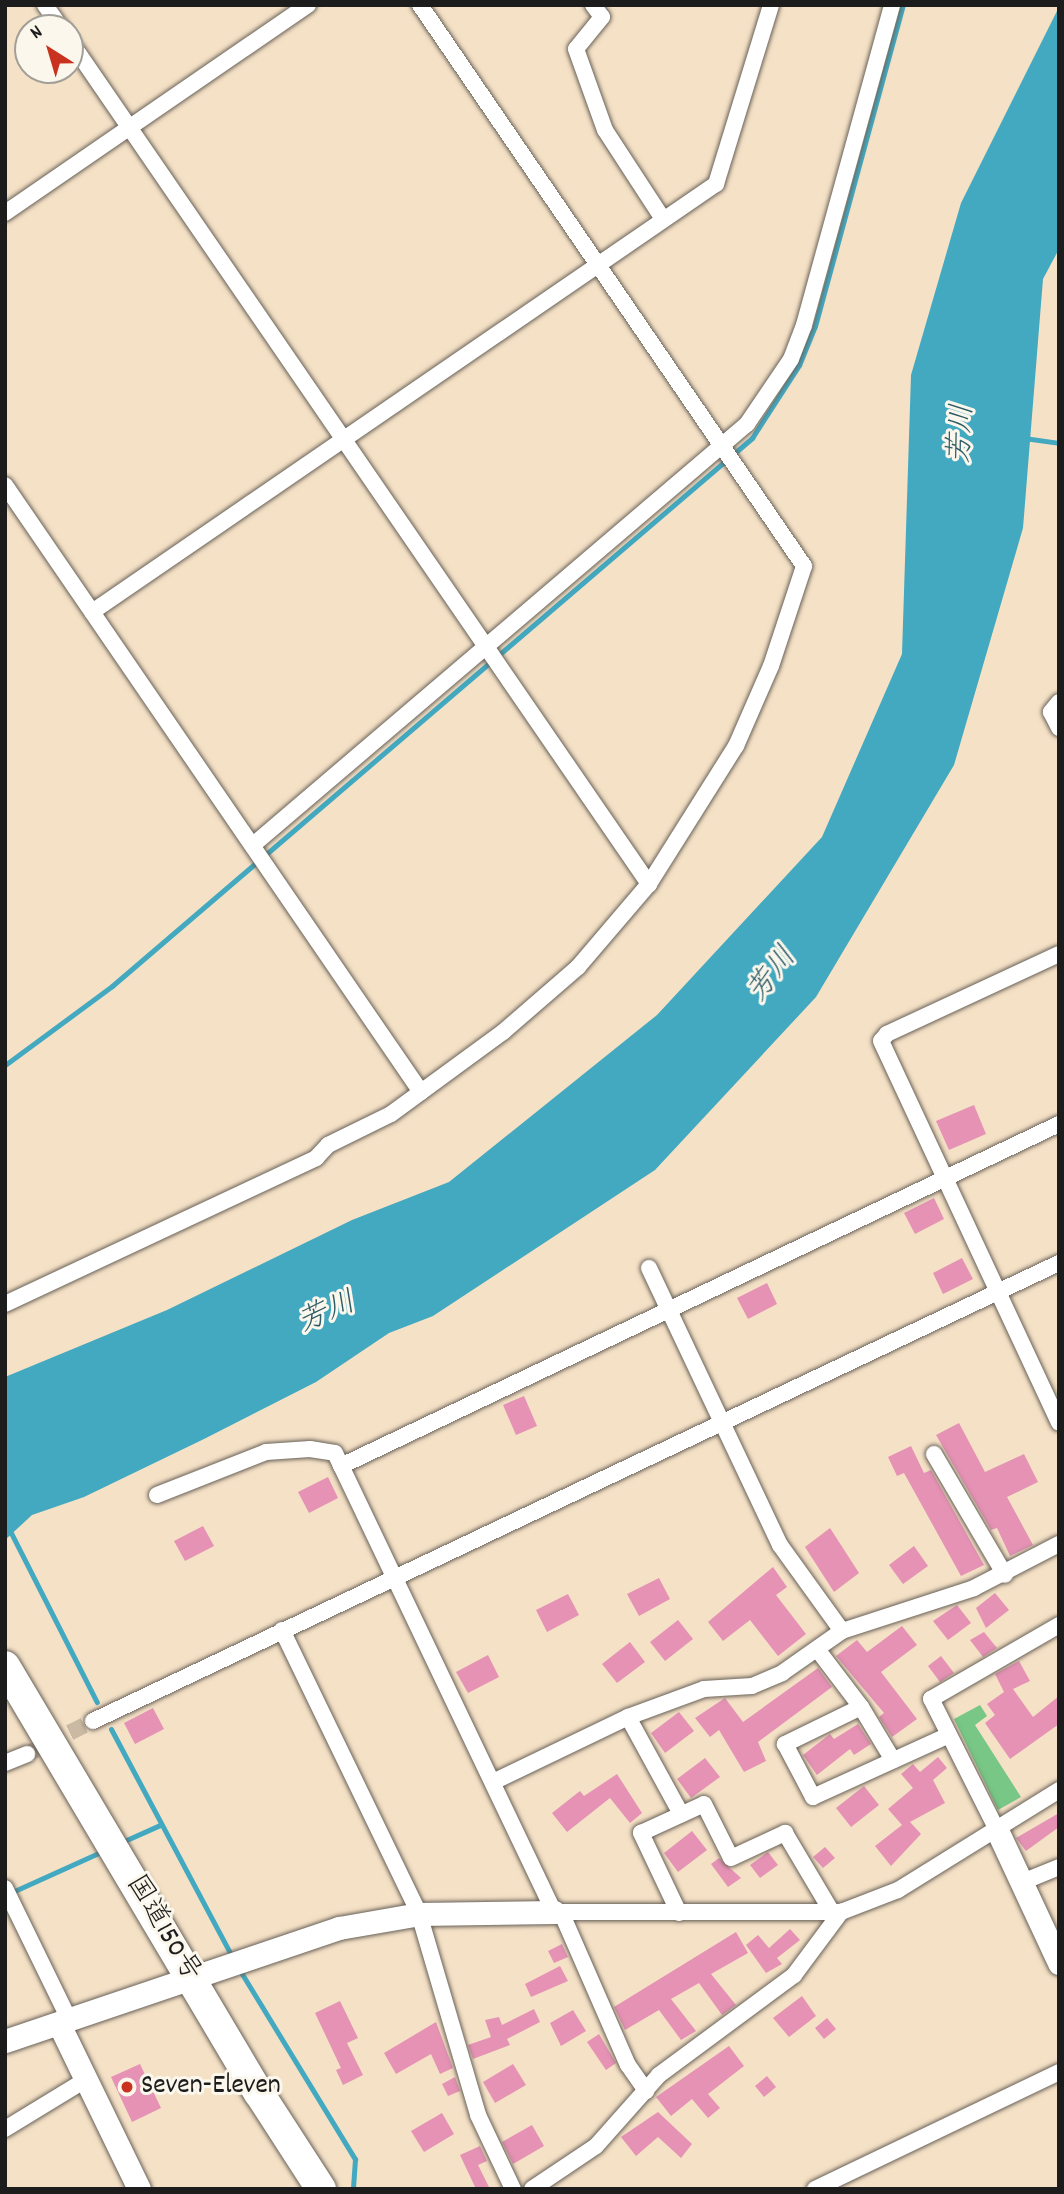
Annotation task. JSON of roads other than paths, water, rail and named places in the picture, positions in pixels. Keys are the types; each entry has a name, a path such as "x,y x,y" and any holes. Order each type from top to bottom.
{"highway":[{"name":"国道150号","path":"5,1666 321,2189"}],"street":[{"path":"5,213 308,5"},
{"path":"5,1304 316,1158 328,1145 391,1114 503,1032 578,967 649,884 736,746 771,666 804,566 420,5"},
{"path":"593,5 602,17 576,49 605,130 663,219"},
{"path":"92,612 716,184 771,5"},
{"path":"253,846 747,424 772,391 804,325 892,5"},
{"path":"84,61 649,884"},
{"path":"5,485 421,1092"},
{"path":"1059,702 1051,712 1059,728"},
{"path":"1059,954 887,1034 881,1041 1059,1422"},
{"path":"341,1466 1059,1124"},
{"path":"93,1721 1059,1263"},
{"path":"649,1268 780,1545 842,1630"},
{"path":"158,1495 267,1452 310,1449 335,1453 558,1912 628,2065 646,2091"},
{"path":"934,1454 1005,1575"},
{"path":"493,1782 628,1717 704,1689 752,1686 782,1673 842,1630 1005,1575 1059,1544"},
{"path":"1059,1625 931,1699 997,1830 1059,1963"},
{"path":"282,1630 419,1914 478,2115 513,2189"},
{"path":"817,1648 862,1707 893,1760"},
{"path":"862,1707 785,1744 813,1797 949,1735"},
{"path":"628,1717 681,1814"},
{"path":"5,1763 27,1754"},
{"path":"5,2042 190,1976 339,1928 419,1914 836,1912 898,1889 1059,1790"},
{"path":"679,1913 640,1833 704,1804 731,1858 785,1833 836,1912"},
{"path":"1020,1884 1059,1867"},
{"path":"5,1888 87,2079 139,2189"},
{"path":"532,2189 596,2146 659,2075 794,1975 836,1912"},
{"path":"815,2189 1059,2072"},
{"path":"5,2129 87,2079"}],"water":[{"name":"芳川","path":"1059,7 1059,249 1043,279 1023,528 954,765 816,997 655,1170 433,1316 389,1333 316,1382 204,1439 84,1497 32,1515 5,1540 5,1377 167,1310 352,1220 449,1182 657,1015 822,837 902,654 911,375 961,203"}],"waterway":[{"path":"5,1065 112,986 752,438 799,365 815,326 903,5"},
{"path":"1024,438 1059,443"},
{"path":"5,1521 97,1702"},
{"path":"111,1729 233,1958"},
{"path":"122,1842 160,1825"},
{"path":"10,1893 103,1851"},
{"path":"239,1969 355,2159 353,2189"}],"tunnel":[{"path":"27,1754 93,1721"}],"place":[{"name":"Seven-Eleven","path":"127,2087"}]}
